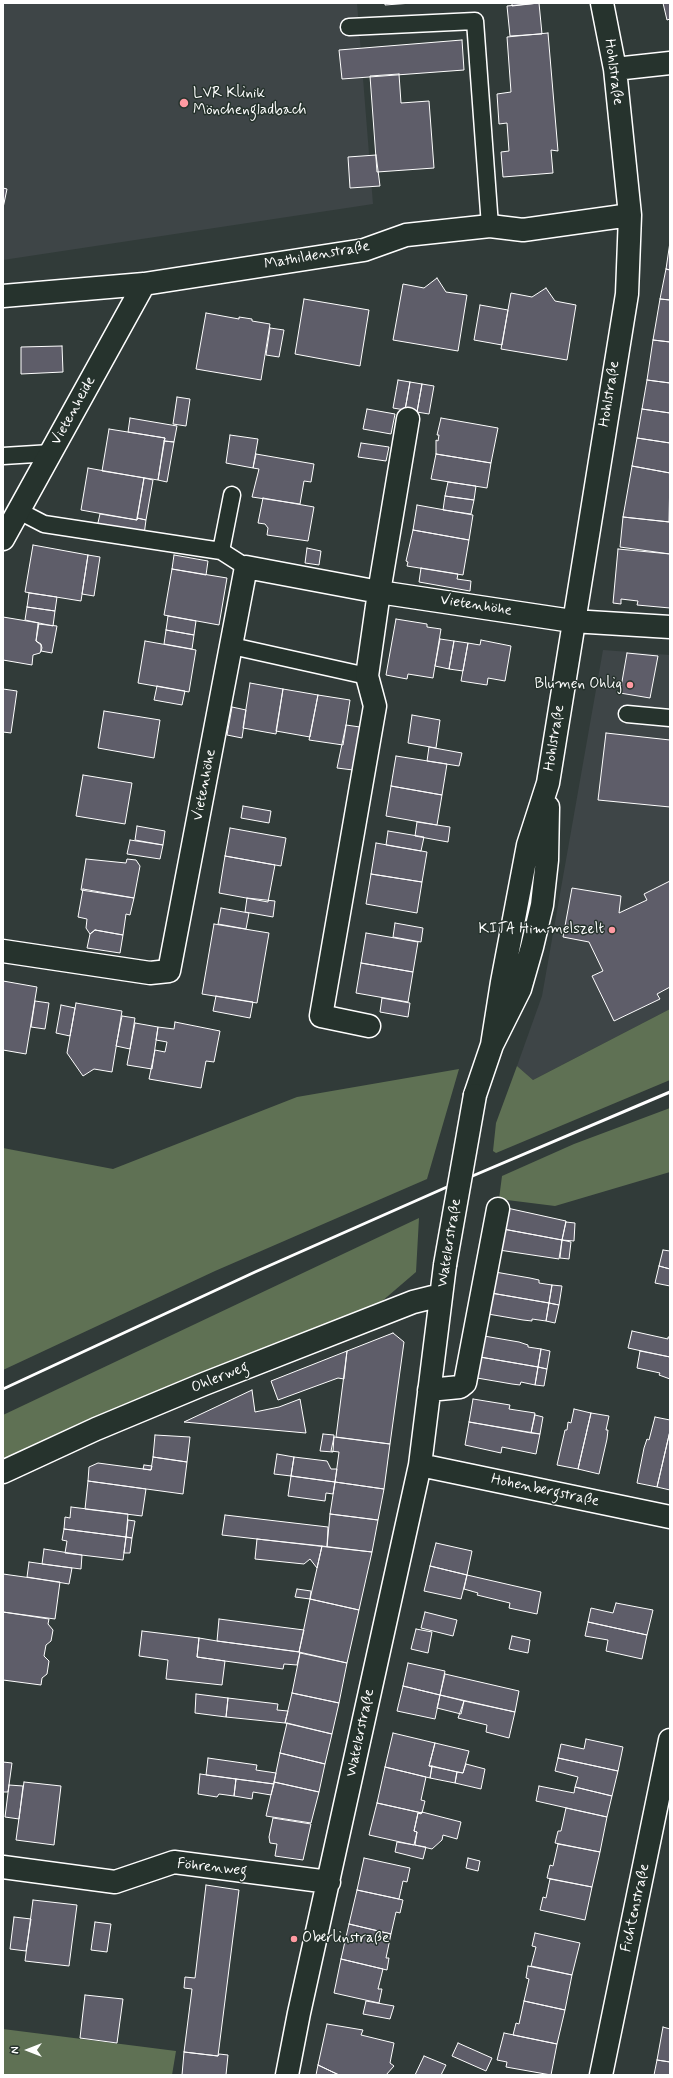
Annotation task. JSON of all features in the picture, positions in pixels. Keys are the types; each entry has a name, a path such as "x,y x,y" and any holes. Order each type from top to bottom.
{"street":[{"name":"Hohlstraße","path":"475,1095 492,1045 502,982 528,845 548,784 572,621 627,294 630,215 614,69 602,3"},
{"path":"614,69 670,63"},
{"name":"Mathildenstraße","path":"3,296 144,284 364,250 406,235 490,226 523,230 630,215"},
{"name":"Vietenheide","path":"3,539 20,511 50,453 144,284"},
{"path":"369,1026 322,1016 375,706 367,676 379,592 408,419"},
{"name":"Vietenhöhe","path":"3,951 150,973 169,971 246,566 379,592 572,621 670,627"},
{"name":"Watelerstraße","path":"287,2075 420,1466 445,1265 475,1095"},
{"path":"429,1390 460,1387 465,1383 498,1209"},
{"name":"Ohlerweg","path":"3,1472 96,1429 197,1387 413,1302 441,1295"},
{"name":"Hohenbergstraße","path":"420,1466 670,1517"},
{"name":"Fichtenstraße","path":"601,2075 670,1740"},
{"name":"Föhrenweg","path":"3,1867 115,1882 174,1862 329,1882"}],"lane":[{"path":"349,27 475,21 490,226"},
{"path":"3,456 50,453"},
{"path":"221,551 232,495"},
{"path":"20,511 44,524 221,551 246,566"},
{"path":"232,646 367,676"},
{"path":"627,714 670,718"}],"shaded area":[{"name":"LVR Klinik Mönchengladbach","path":"3,3 357,3 373,204 3,260"},
{"path":"603,650 670,655 670,1009 533,1080 517,1066 542,996"}],"green space":[{"path":"670,1009 670,1080 496,1153 493,1151 496,1123 517,1066 533,1080"},
{"path":"459,1069 427,1179 215,1271 3,1370 3,1148 113,1169 297,1097"},
{"path":"670,1108 670,1172 555,1206 499,1199 502,1176 574,1144"},
{"path":"419,1218 416,1272 374,1308 3,1462 3,1415"},
{"path":"3,2029 176,2051 172,2075 3,2075"}],"building":[{"path":"385,3 412,3 385,5"},
{"path":"512,3 539,3 512,6"},
{"path":"539,3 542,34 510,36 507,6"},
{"path":"663,3 670,3 670,19 667,20"},
{"path":"548,33 558,151 551,150 553,173 503,177 501,152 509,151 507,123 499,124 497,94 511,92 507,37"},
{"path":"462,40 464,70 342,79 339,50"},
{"path":"399,74 401,103 429,101 434,168 377,172 370,76"},
{"path":"376,155 380,186 350,188 348,157"},
{"path":"3,188 7,189 3,208"},
{"path":"670,242 670,270 666,269"},
{"path":"666,269 670,270 670,300 660,299"},
{"path":"437,278 446,292 467,295 458,351 393,340 403,284 424,288"},
{"path":"546,288 555,301 576,305 567,360 501,349 511,293 532,297"},
{"path":"304,299 369,310 360,366 295,354"},
{"path":"660,299 670,300 670,342 653,340"},
{"path":"480,305 508,310 502,345 474,340"},
{"path":"206,313 239,319 239,317 252,319 252,321 270,324 261,380 196,369"},
{"path":"270,328 284,330 279,357 266,355"},
{"path":"653,340 670,342 670,383 647,380"},
{"path":"62,346 63,372 21,374 21,347"},
{"path":"398,380 410,382 405,410 393,408"},
{"path":"647,380 670,383 670,413 642,409"},
{"path":"410,382 422,384 417,412 405,410"},
{"path":"422,384 434,386 429,414 417,412"},
{"path":"177,397 190,399 186,426 173,424"},
{"path":"367,409 395,414 391,434 363,429"},
{"path":"642,409 670,413 670,443 637,438"},
{"path":"130,418 177,426 174,442 164,441 165,438 128,432"},
{"path":"441,418 498,428 491,463 436,454 436,440 438,441 439,435 437,435"},
{"path":"109,429 165,438 158,480 102,471"},
{"path":"230,435 258,439 253,468 226,463"},
{"path":"637,438 670,443 670,473 632,466"},
{"path":"164,441 174,442 167,482 158,480"},
{"path":"361,443 389,447 386,461 358,457"},
{"path":"256,454 314,464 311,482 304,481 300,504 252,497 259,469 253,468"},
{"path":"436,454 491,463 487,488 431,479"},
{"path":"632,466 670,473 669,522 623,517"},
{"path":"88,468 144,478 137,520 81,510"},
{"path":"144,478 153,480 146,520 137,518"},
{"path":"448,482 476,486 474,500 445,496"},
{"path":"445,496 474,500 471,514 443,510"},
{"path":"263,498 314,507 308,541 267,535 268,528 265,524 258,523"},
{"path":"417,505 473,515 469,540 413,530"},
{"path":"100,514 146,520 144,535 97,527"},
{"path":"623,517 670,522 670,554 620,547"},
{"path":"413,530 469,540 463,575 407,566 408,562 406,561"},
{"path":"33,545 88,555 81,601 25,592"},
{"path":"307,548 321,551 319,565 305,563"},
{"path":"618,549 670,554 670,608 637,605 638,601 621,599 621,604 613,603"},
{"path":"88,555 100,557 94,596 82,594"},
{"path":"174,555 208,561 206,575 172,569"},
{"path":"421,568 458,574 457,579 471,581 470,591 419,582"},
{"path":"172,569 227,578 219,625 164,615"},
{"path":"29,593 57,597 55,611 27,607"},
{"path":"27,607 55,611 53,626 25,620"},
{"path":"168,616 196,621 194,635 166,630"},
{"path":"3,617 39,623 36,641 41,644 42,648 40,653 33,655 32,665 3,660"},
{"path":"396,619 427,624 427,627 441,629 433,678 408,674 407,679 386,675"},
{"path":"38,624 57,626 52,653 41,651 41,645 36,641"},
{"path":"166,630 194,635 192,649 164,644"},
{"path":"440,639 454,641 449,669 435,666"},
{"path":"481,640 511,646 505,681 488,678 487,685 461,681 468,643 480,645"},
{"path":"145,641 196,650 189,692 138,683"},
{"path":"454,641 468,643 463,671 449,669"},
{"path":"627,653 658,656 650,698 620,693"},
{"path":"250,683 283,689 276,734 243,728"},
{"path":"157,686 185,691 182,705 154,700"},
{"path":"3,689 17,691 11,733 3,732"},
{"path":"283,689 318,695 310,737 276,731"},
{"path":"318,695 350,700 343,745 309,740"},
{"path":"232,707 246,710 242,738 227,735"},
{"path":"104,711 160,720 154,758 98,748"},
{"path":"412,715 440,720 436,748 408,743"},
{"path":"346,725 360,727 353,770 337,768"},
{"path":"606,733 670,740 670,807 598,800"},
{"path":"429,747 462,753 459,766 427,761"},
{"path":"396,756 447,764 442,795 391,786"},
{"path":"83,775 132,783 125,824 76,816"},
{"path":"391,786 442,795 437,825 386,816"},
{"path":"243,806 271,811 269,823 241,818"},
{"path":"417,822 450,827 448,842 415,836"},
{"path":"137,826 165,831 163,845 135,840"},
{"path":"230,828 286,838 281,866 225,856"},
{"path":"388,831 424,837 421,851 386,845"},
{"path":"130,840 163,845 160,859 127,854"},
{"path":"376,843 427,852 422,882 371,874"},
{"path":"225,856 275,865 268,902 219,893"},
{"path":"86,859 126,863 127,859 136,860 140,866 134,898 81,890"},
{"path":"371,874 422,882 417,913 366,904"},
{"path":"670,881 670,987 657,994 660,999 614,1021 592,976 603,971 589,942 563,937 572,888 621,896 619,913 647,900 644,894"},
{"path":"83,889 134,898 130,915 126,914 123,935 95,930 90,934 86,928 87,919 78,917"},
{"path":"247,898 275,901 273,917 245,912"},
{"path":"221,908 249,913 246,929 218,924"},
{"path":"395,923 423,928 421,942 393,937"},
{"path":"214,924 269,933 257,1003 202,994"},
{"path":"95,930 123,935 120,953 87,948 90,934"},
{"path":"366,933 418,942 413,972 361,963"},
{"path":"361,963 413,972 408,1002 356,993"},
{"path":"3,981 37,987 26,1054 3,1050"},
{"path":"216,996 253,1002 250,1018 213,1011"},
{"path":"382,998 410,1003 408,1017 380,1012"},
{"path":"35,1001 49,1003 45,1029 31,1027"},
{"path":"76,1003 122,1011 112,1072 94,1069 83,1076 67,1053"},
{"path":"61,1005 75,1008 70,1036 56,1033"},
{"path":"122,1016 135,1018 130,1049 116,1046"},
{"path":"175,1022 220,1031 214,1062 206,1061 201,1088 149,1079 155,1050 165,1052 167,1042 156,1040 158,1027 174,1029"},
{"path":"135,1023 158,1027 152,1069 127,1065"},
{"path":"507,1208 566,1221 562,1240 503,1229"},
{"path":"566,1222 575,1223 574,1241 562,1240"},
{"path":"503,1229 562,1240 559,1259 499,1250"},
{"path":"562,1240 571,1242 569,1259 560,1258"},
{"path":"663,1250 670,1251 670,1269 659,1266"},
{"path":"659,1266 670,1269 670,1286 655,1283"},
{"path":"495,1272 539,1280 539,1283 552,1285 549,1303 491,1293"},
{"path":"552,1285 562,1286 559,1305 549,1303"},
{"path":"491,1293 549,1303 546,1321 532,1319 532,1321 523,1320 488,1314"},
{"path":"549,1303 559,1305 555,1323 546,1321"},
{"path":"632,1331 668,1339 668,1337 670,1337 670,1357 628,1348"},
{"path":"393,1333 404,1342 390,1444 336,1437 347,1351"},
{"path":"484,1336 519,1342 528,1345 528,1347 541,1349 538,1367 480,1357"},
{"path":"541,1349 550,1351 547,1369 538,1367"},
{"path":"347,1351 344,1379 338,1378 278,1400 271,1381"},
{"path":"640,1351 670,1357 670,1379 659,1375 660,1373 637,1368"},
{"path":"480,1357 538,1367 535,1385 521,1382 520,1385 477,1378"},
{"path":"538,1367 547,1369 544,1386 535,1385"},
{"path":"252,1390 255,1412 279,1407 300,1399 306,1433 184,1422"},
{"path":"473,1399 510,1405 509,1409 535,1413 531,1433 469,1422"},
{"path":"574,1409 591,1413 578,1469 557,1465 565,1430 567,1430 568,1422 571,1423"},
{"path":"591,1413 609,1416 606,1430 608,1430 607,1439 599,1474 578,1469"},
{"path":"535,1415 543,1417 540,1434 531,1433"},
{"path":"655,1417 670,1420 670,1431 657,1487 637,1483 644,1448 647,1439 649,1440"},
{"path":"469,1422 540,1434 536,1454 502,1447 501,1453 465,1445"},
{"path":"670,1431 670,1490 657,1487"},
{"path":"323,1434 334,1435 333,1452 320,1451"},
{"path":"155,1435 190,1437 187,1462 153,1457"},
{"path":"334,1437 390,1444 384,1489 335,1482 339,1452 331,1451"},
{"path":"277,1454 294,1457 291,1476 274,1474"},
{"path":"153,1457 187,1462 183,1494 88,1481 89,1467 98,1463 151,1470"},
{"path":"294,1457 327,1461 331,1469 337,1469 335,1482 291,1476"},
{"path":"144,1465 152,1466 151,1470 143,1469"},
{"path":"291,1476 335,1482 333,1494 326,1493 325,1501 288,1496"},
{"path":"88,1481 146,1489 142,1516 85,1509"},
{"path":"335,1482 384,1489 378,1520 330,1514"},
{"path":"71,1507 128,1514 126,1537 64,1529 65,1517 70,1518"},
{"path":"330,1514 378,1520 372,1552 327,1547"},
{"path":"225,1515 328,1527 327,1547 222,1535"},
{"path":"128,1520 135,1521 132,1538 126,1537"},
{"path":"64,1529 126,1537 123,1560 65,1553 67,1541 62,1540"},
{"path":"126,1537 132,1538 130,1553 124,1553"},
{"path":"257,1539 322,1546 317,1568 310,1559 304,1564 255,1559"},
{"path":"436,1543 472,1551 467,1575 430,1566"},
{"path":"322,1546 372,1552 359,1610 310,1599"},
{"path":"44,1549 82,1555 81,1569 42,1564"},
{"path":"29,1562 72,1568 69,1584 27,1577"},
{"path":"430,1566 467,1575 461,1599 424,1591"},
{"path":"3,1574 60,1582 55,1619 3,1612"},
{"path":"467,1575 541,1592 537,1614 509,1608 510,1603 477,1595 478,1593 464,1589"},
{"path":"297,1589 311,1591 310,1599 295,1597"},
{"path":"310,1599 359,1610 347,1663 299,1652"},
{"path":"616,1603 653,1610 647,1635 588,1622 591,1608 613,1613"},
{"path":"3,1612 49,1619 48,1624 53,1630 51,1641 46,1645 44,1656 49,1661 47,1674 42,1678 41,1685 3,1680"},
{"path":"425,1612 457,1620 453,1636 421,1628"},
{"path":"219,1619 304,1630 299,1652 217,1641"},
{"path":"588,1622 647,1635 642,1659 606,1651 608,1640 585,1636"},
{"path":"416,1629 432,1632 428,1653 411,1649"},
{"path":"142,1631 199,1638 197,1657 225,1661 222,1685 166,1679 168,1660 139,1656"},
{"path":"512,1636 530,1640 528,1653 509,1649"},
{"path":"199,1638 300,1652 297,1665 284,1664 283,1669 225,1661 197,1657"},
{"path":"300,1653 347,1663 339,1703 292,1693"},
{"path":"408,1663 445,1671 440,1695 403,1686"},
{"path":"445,1674 519,1691 515,1712 440,1695"},
{"path":"403,1686 440,1695 435,1719 397,1711"},
{"path":"292,1693 339,1703 332,1734 285,1723"},
{"path":"196,1694 228,1698 226,1717 195,1713"},
{"path":"440,1695 464,1701 461,1714 437,1708"},
{"path":"228,1698 278,1704 277,1710 288,1711 285,1723 226,1717"},
{"path":"464,1701 515,1712 509,1738 486,1732 487,1725 458,1718"},
{"path":"287,1723 332,1734 325,1764 280,1753"},
{"path":"393,1733 435,1743 429,1766 432,1766 430,1778 385,1767"},
{"path":"586,1739 623,1747 618,1771 558,1758 561,1744 584,1749"},
{"path":"435,1743 469,1751 463,1773 429,1766"},
{"path":"280,1753 325,1764 319,1792 274,1782"},
{"path":"208,1758 257,1765 256,1770 276,1773 274,1784 206,1775"},
{"path":"558,1758 618,1771 612,1796 575,1787 578,1777 555,1771"},
{"path":"3,1762 12,1763 8,1792 3,1792"},
{"path":"466,1764 485,1769 481,1789 455,1783 457,1772 463,1773"},
{"path":"432,1766 457,1772 455,1783 430,1778"},
{"path":"385,1767 426,1777 421,1800 425,1801 422,1813 377,1803"},
{"path":"200,1774 236,1779 234,1796 219,1794 217,1797 198,1794"},
{"path":"236,1779 274,1784 271,1795 253,1792 252,1799 234,1796"},
{"path":"24,1782 61,1786 54,1845 16,1840"},
{"path":"274,1782 319,1792 311,1823 266,1816"},
{"path":"9,1785 23,1786 19,1819 5,1817"},
{"path":"539,1786 574,1793 575,1787 612,1796 607,1817 536,1801"},
{"path":"377,1803 422,1813 418,1813 414,1831 417,1832 414,1845 369,1835"},
{"path":"566,1808 607,1817 600,1852 555,1843 558,1831 561,1831"},
{"path":"422,1812 461,1822 457,1839 443,1835 442,1840 432,1849 415,1845 417,1832 414,1831 418,1813 421,1814"},
{"path":"273,1818 311,1824 303,1860 275,1856 277,1844 270,1843 269,1837"},
{"path":"397,1842 426,1847 423,1859 395,1852"},
{"path":"558,1844 600,1852 592,1887 547,1878 550,1865 553,1866"},
{"path":"364,1858 410,1868 407,1882 403,1881 399,1899 357,1890"},
{"path":"468,1858 480,1861 478,1871 466,1868"},
{"path":"550,1879 592,1887 585,1920 540,1910 543,1897 546,1898"},
{"path":"206,1885 239,1890 218,2056 184,2052 192,1989 184,1988 185,1977 195,1978"},
{"path":"357,1890 403,1900 400,1913 396,1912 391,1934 349,1924"},
{"path":"33,1900 77,1905 69,1966 25,1961"},
{"path":"14,1917 31,1919 26,1951 10,1949"},
{"path":"95,1922 111,1924 107,1952 91,1950"},
{"path":"349,1924 391,1934 386,1958 389,1958 387,1970 341,1959"},
{"path":"535,1933 580,1943 572,1975 531,1966 536,1947 532,1946"},
{"path":"341,1959 383,1969 378,1989 382,1989 379,2003 334,1993"},
{"path":"528,1966 572,1975 565,2010 524,2001 529,1979 526,1978"},
{"path":"85,1995 123,1999 117,2043 80,2038"},
{"path":"366,2001 394,2006 390,2019 363,2014"},
{"path":"524,2001 565,2010 557,2044 513,2035 516,2023 519,2024"},
{"path":"327,2024 363,2030 361,2035 394,2043 390,2063 394,2066 386,2075 339,2075 318,2065"},
{"path":"663,2027 670,2029 670,2062 657,2060"},
{"path":"504,2033 557,2044 551,2075 506,2067 507,2062 497,2060"},
{"path":"458,2043 492,2058 486,2071 452,2056"},
{"path":"184,2052 218,2056 219,2054 228,2055 226,2075 182,2075"},
{"path":"424,2056 446,2065 441,2075 415,2075"},
{"path":"657,2060 670,2062 670,2075 654,2075"},
{"path":"318,2065 339,2075 316,2075"}],"railway":[{"path":"3,1389 255,1272 456,1183 670,1092"}],"place":[{"name":"LVR Klinik Mönchengladbach","path":"184,103"},
{"name":"Blumen Ohlig","path":"630,685"},
{"name":"KITA Himmelszelt","path":"612,930"},
{"name":"Oberlinstraße","path":"294,1939"}]}
